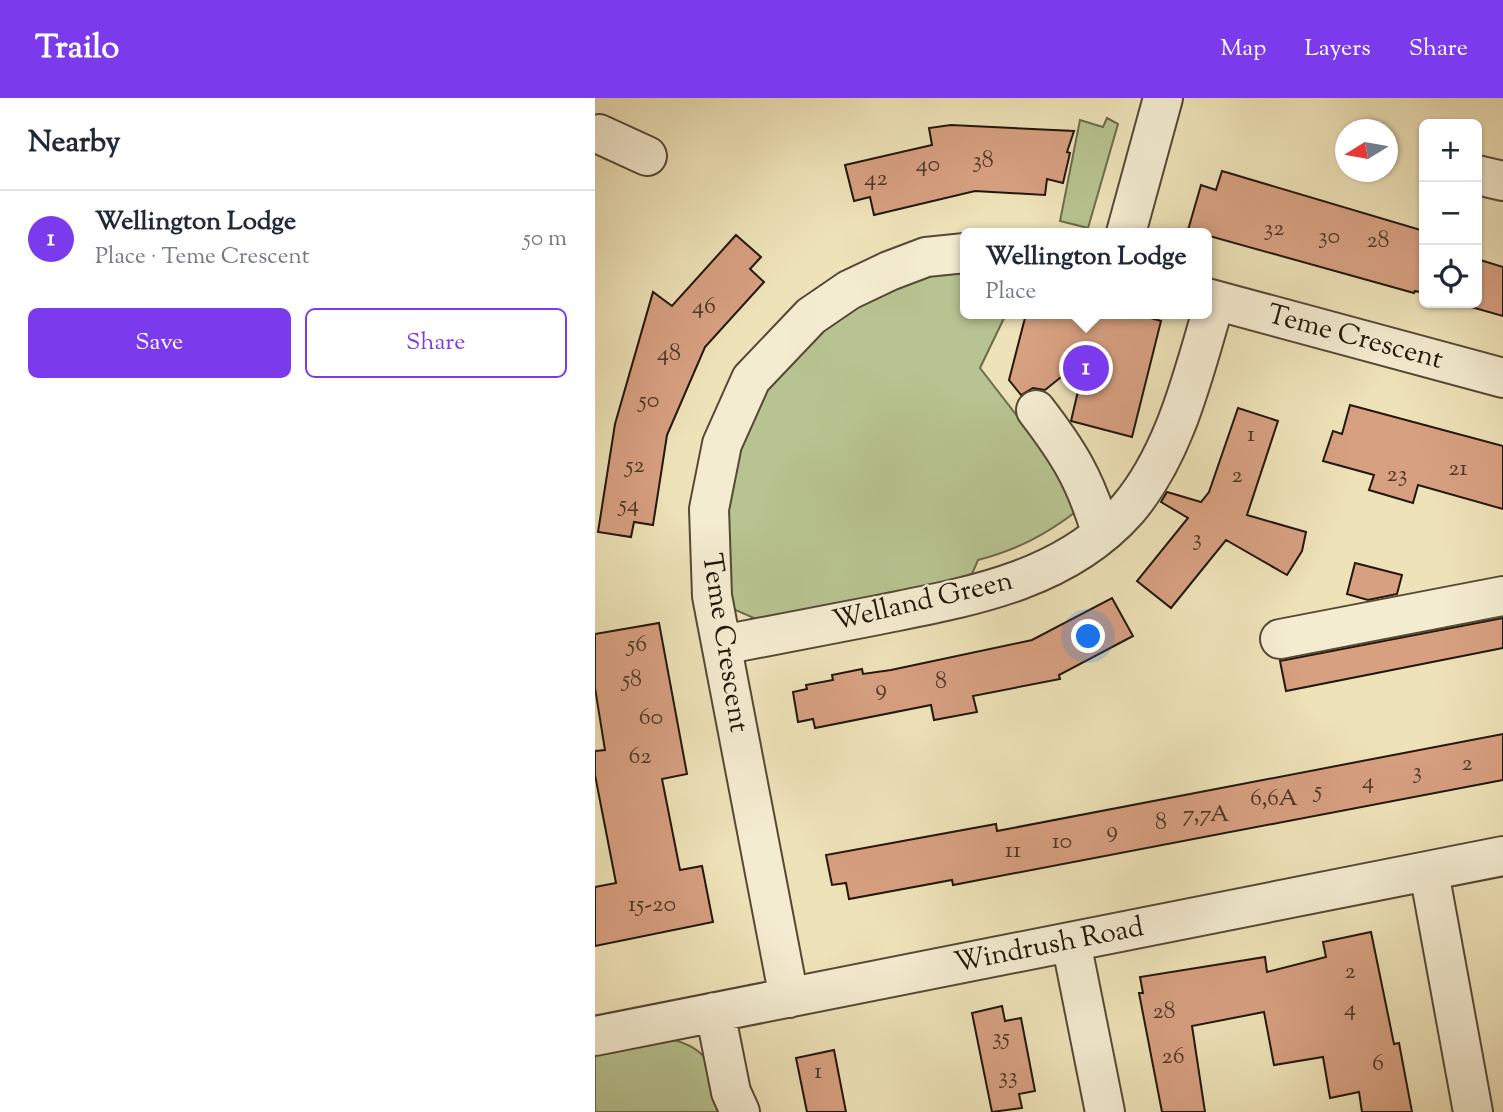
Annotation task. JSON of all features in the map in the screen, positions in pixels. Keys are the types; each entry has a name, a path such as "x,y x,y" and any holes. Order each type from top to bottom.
{"street":[{"path":"1127,228 1163,98"},
{"path":"599,134 647,156"},
{"path":"1482,176 1503,181"},
{"name":"Teme Crescent","path":"789,998 712,596 709,509 722,444 751,379 811,316 849,290 926,257 960,254"},
{"name":"Teme Crescent","path":"1212,300 1503,378"},
{"name":"Welland Green","path":"722,645 992,592 1035,575 1081,550 1127,510 1161,459 1191,380 1206,319"},
{"path":"1036,410 1070,454 1088,490 1101,533"},
{"path":"1280,639 1503,596"},
{"name":"Windrush Road","path":"595,1035 1503,856"},
{"path":"1429,872 1473,1112"},
{"path":"1071,942 1105,1112"},
{"path":"715,1012 731,1092 740,1112"}],"green space":[{"path":"1107,118 1118,124 1088,228 1060,221 1080,120 1103,127"},
{"path":"960,266 960,319 1004,319 980,368 1069,483 1078,510 1030,541 978,560 972,574 957,582 763,622 731,608 720,528 731,463 752,414 787,359 818,329 902,279"},
{"path":"666,1038 682,1042 702,1055 713,1073 724,1112 595,1112 595,1052"}],"building":[{"path":"951,125 1074,131 1067,152 1070,153 1063,183 1047,179 1045,195 975,191 874,215 870,197 854,201 845,165 932,145 929,128"},
{"path":"1222,171 1419,230 1419,292 1414,293 1212,237 1212,228 1189,228 1201,185 1216,190"},
{"path":"736,235 761,257 750,269 764,282 705,347 667,435 653,525 634,522 631,537 598,532 615,424 653,292 672,306"},
{"path":"1482,261 1503,267 1503,316 1475,308 1482,308"},
{"path":"1025,319 1161,321 1132,437 1071,421 1086,357 1045,390 1033,388 1021,395 1009,380"},
{"path":"1350,405 1503,446 1503,509 1418,485 1413,503 1369,490 1374,475 1323,461 1333,431 1342,434"},
{"path":"1238,408 1278,421 1247,515 1306,532 1302,551 1287,575 1226,540 1171,608 1137,581 1188,518 1161,502 1167,492 1201,502 1209,492"},
{"path":"1355,563 1402,575 1397,594 1368,600 1347,594"},
{"path":"1112,598 1133,636 1059,675 1060,679 973,696 977,712 934,720 931,705 815,728 813,719 798,722 793,692 807,689 806,685 833,680 832,675 862,669 863,674 891,670 1032,640"},
{"path":"1503,618 1503,648 1286,691 1280,661"},
{"path":"659,623 687,774 662,779 680,870 702,866 713,922 595,946 595,887 616,883 595,775 595,751 605,750 595,688 595,634"},
{"path":"1503,734 1503,780 953,885 952,880 849,899 846,883 832,885 826,855 996,824 997,831"},
{"path":"1371,932 1394,1044 1399,1043 1412,1112 1362,1112 1359,1092 1330,1098 1323,1057 1274,1065 1264,1012 1192,1026 1205,1112 1162,1112 1139,993 1143,993 1140,977 1265,957 1267,972 1326,957 1323,942"},
{"path":"1002,1006 1005,1021 1021,1018 1035,1091 1019,1094 1022,1108 992,1112 972,1013"},
{"path":"834,1050 846,1112 807,1112 796,1058"}],"place":[{"name":"Wellington Lodge","path":"1086,368"}]}
